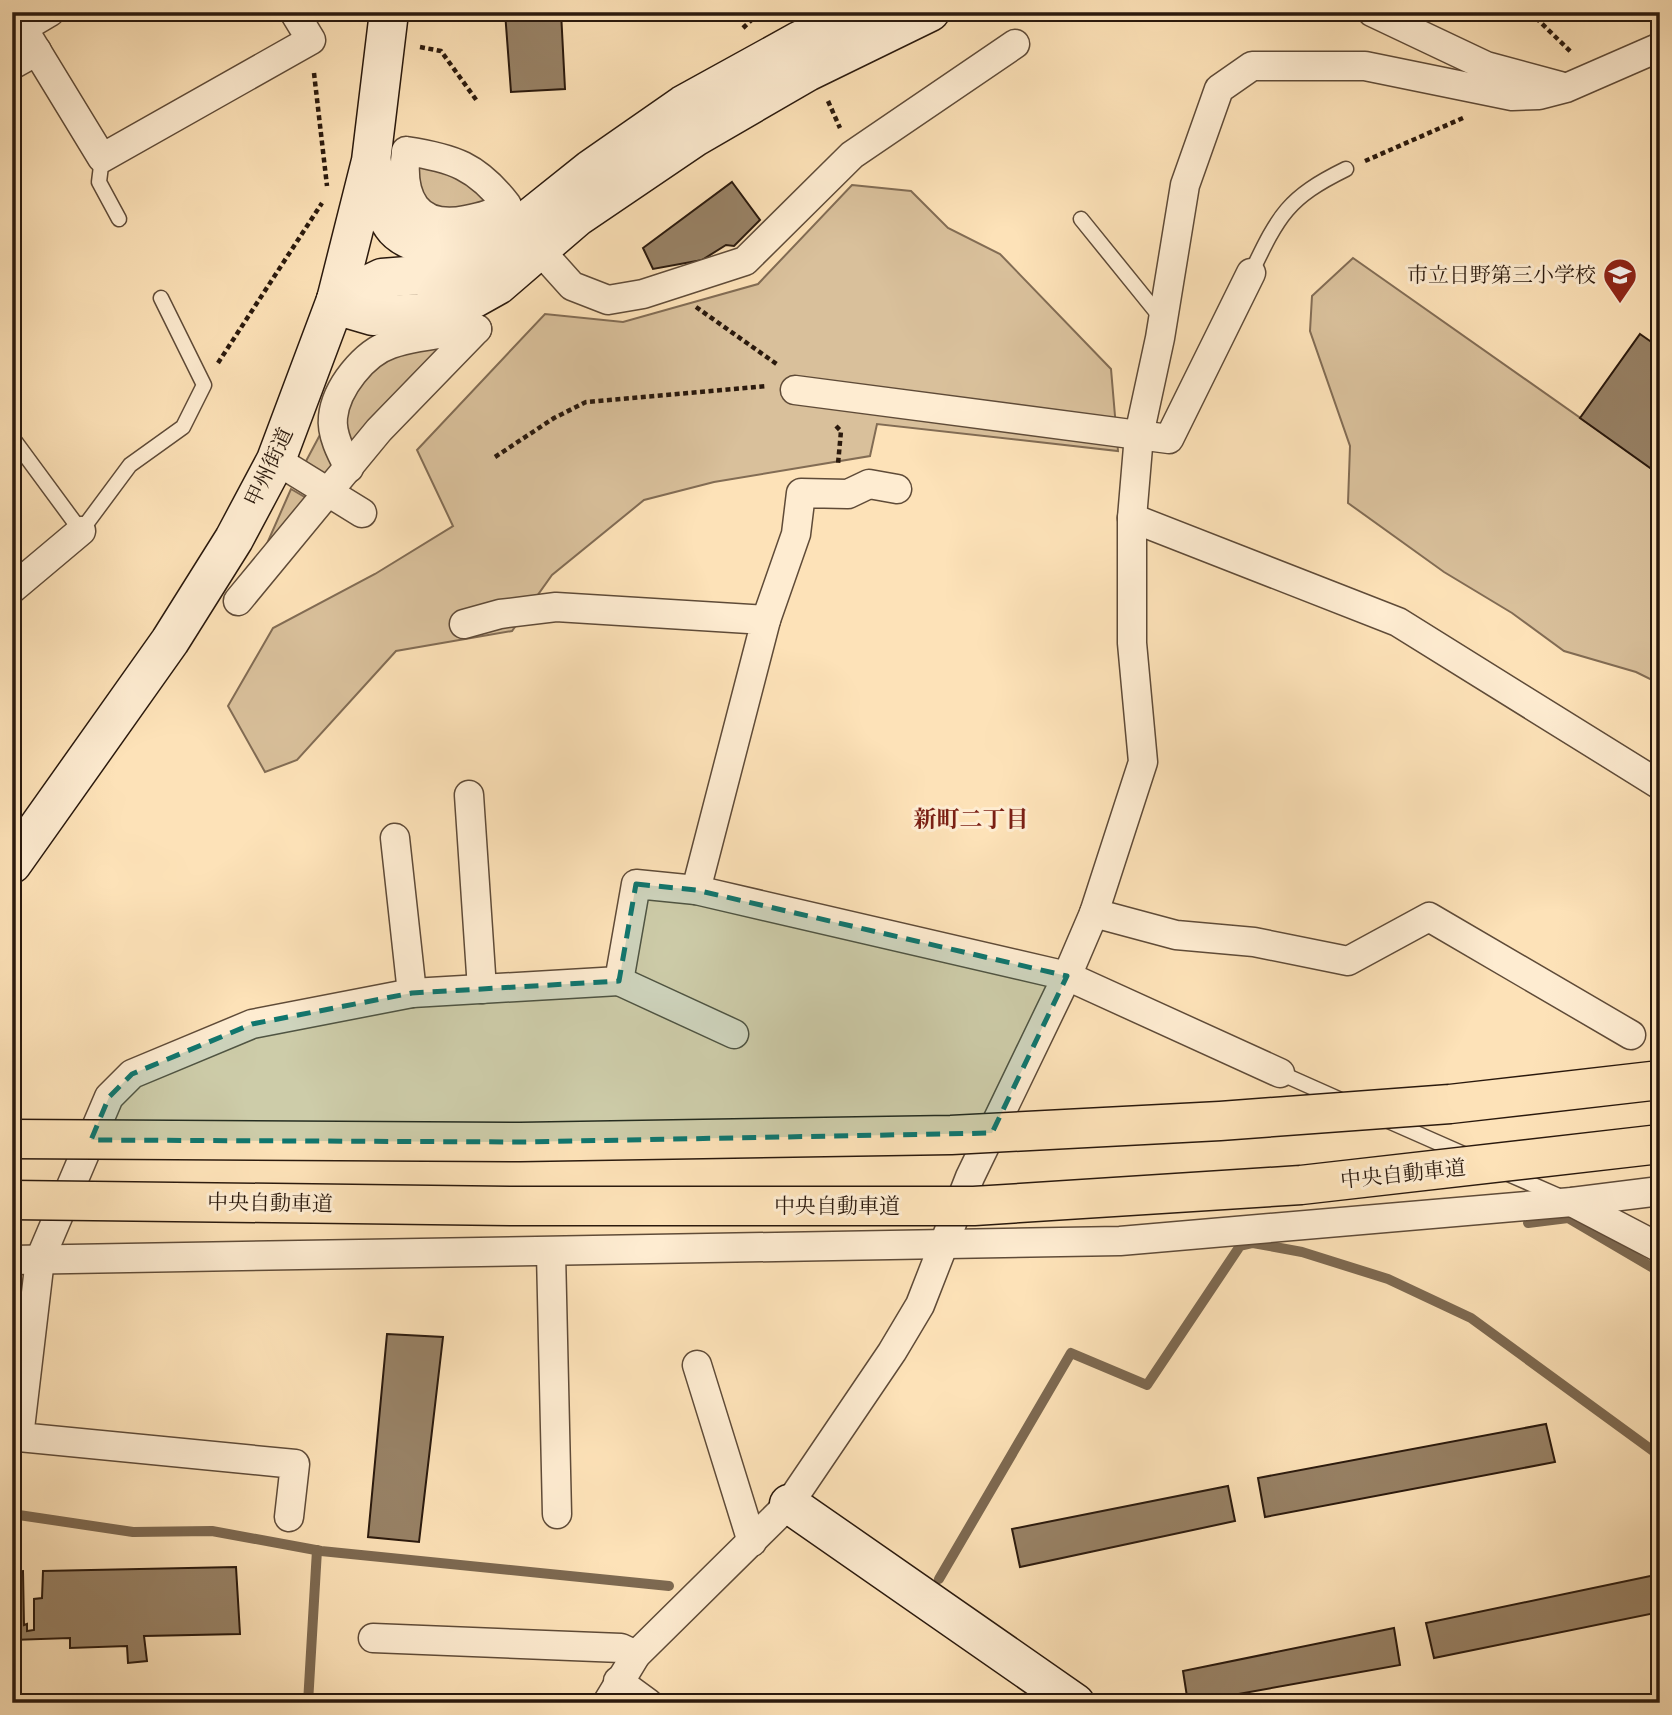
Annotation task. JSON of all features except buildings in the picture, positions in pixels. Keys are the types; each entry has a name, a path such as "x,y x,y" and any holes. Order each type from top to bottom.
{"highway":[{"path":"12,1139 520,1142 951,1135 1220,1121 1437,1105 1660,1080"},
{"name":"中央自動車道","path":"12,1200 518,1206 974,1206 1301,1185 1660,1144"}],"street":[{"path":"12,65 24,30 50,12"},
{"path":"24,30 102,159 311,40 294,12"},
{"name":"甲州街道","path":"12,864 170,641 234,539 276,460 337,300 371,161 389,12"},
{"path":"337,300 382,278 445,273 486,253 591,169 683,105 799,41 860,12"},
{"path":"371,161 379,199 393,227 421,243 451,249 472,246 521,227 578,217 695,137 807,72 930,12"},
{"path":"1372,12 1426,40 1486,65 1566,88"},
{"path":"521,227 572,286 608,300 643,295 745,261 852,155 1015,44"},
{"path":"648,1703 612,1692 636,1655 789,1504 852,1415 920,1305 970,1177 1067,976 1094,913 1143,762 1132,643 1132,518 1139,435 1163,321 1185,185 1219,89 1252,66 1365,66 1512,96 1566,88 1660,47"},
{"path":"795,390 1169,439 1251,273"},
{"path":"238,601 329,493 349,468 379,430 477,329 390,344 367,357 339,394 332,419 338,447 349,468"},
{"path":"276,460 362,513"},
{"path":"695,890 766,620 796,534 801,493 848,494 869,484 897,489"},
{"path":"1132,518 1398,622 1660,785"},
{"path":"12,589 81,530"},
{"path":"464,624 500,614 556,607 766,620"},
{"path":"469,795 482,989"},
{"path":"395,838 412,993"},
{"path":"619,981 636,884 695,890 1067,976 1280,1073"},
{"path":"1094,913 1176,935 1254,942 1348,961 1429,917 1631,1035"},
{"path":"289,1517 295,1464 19,1437 26,1259 109,1097 132,1073 253,1024 412,993 619,981 734,1034"},
{"path":"26,1259 551,1252 947,1241 1120,1241 1572,1202 1660,1191"},
{"path":"1572,1202 1660,1248"},
{"path":"551,1252 557,1514"},
{"path":"697,1364 752,1542"},
{"path":"789,1504 1074,1703"},
{"path":"373,1638 621,1648 636,1655"}],"lane":[{"path":"102,159 99,182 119,219"},
{"path":"1251,273 1277,220 1308,188 1346,169"},
{"path":"1081,219 1163,321"},
{"path":"14,440 81,530 130,465 183,427 204,385 161,298"},
{"path":"1280,1073 1572,1202"}],"path":[{"path":"1530,12 1595,76"},
{"path":"204,385 328,194 311,40"},
{"path":"420,47 440,51 477,101"},
{"path":"1346,169 1512,96"},
{"path":"827,99 852,155"},
{"path":"667,286 781,367 795,390 841,431 835,494"},
{"path":"495,457 554,418 586,402 770,386 795,390"}],"highlighted area":[{"path":"636,884 696,890 1067,976 992,1133 520,1142 91,1140 109,1097 132,1074 252,1024 412,993 619,981"}],"shaded area":[{"path":"417,164 445,168 490,199 467,209 424,207"},
{"path":"852,185 911,191 948,228 1000,254 1111,369 1118,451 877,424 870,456 714,482 644,500 552,575 512,631 396,651 297,760 265,772 228,706 273,628 375,574 453,526 417,450 545,314 623,322 758,284"},
{"path":"1353,258 1660,474 1660,684 1636,672 1564,651 1512,613 1444,572 1348,503 1350,446 1310,331 1312,296"},
{"path":"445,346 351,450 343,422 357,384 392,354"},
{"path":"322,431 339,466 325,481 305,463"},
{"path":"291,489 308,499 262,555"}],"waterway":[{"path":"1528,1223 1568,1218 1660,1272"},
{"path":"939,1579 1071,1353 1147,1385 1240,1246 1253,1243 1302,1252 1388,1279 1471,1318 1660,1456"},
{"path":"12,1514 133,1532 212,1531 321,1551 669,1586"},
{"path":"308,1703 317,1550"}],"place":[{"name":"市立日野第三小学校","path":"1620,305"}],"district":[{"name":"新町二丁目","path":"971,819"}]}
